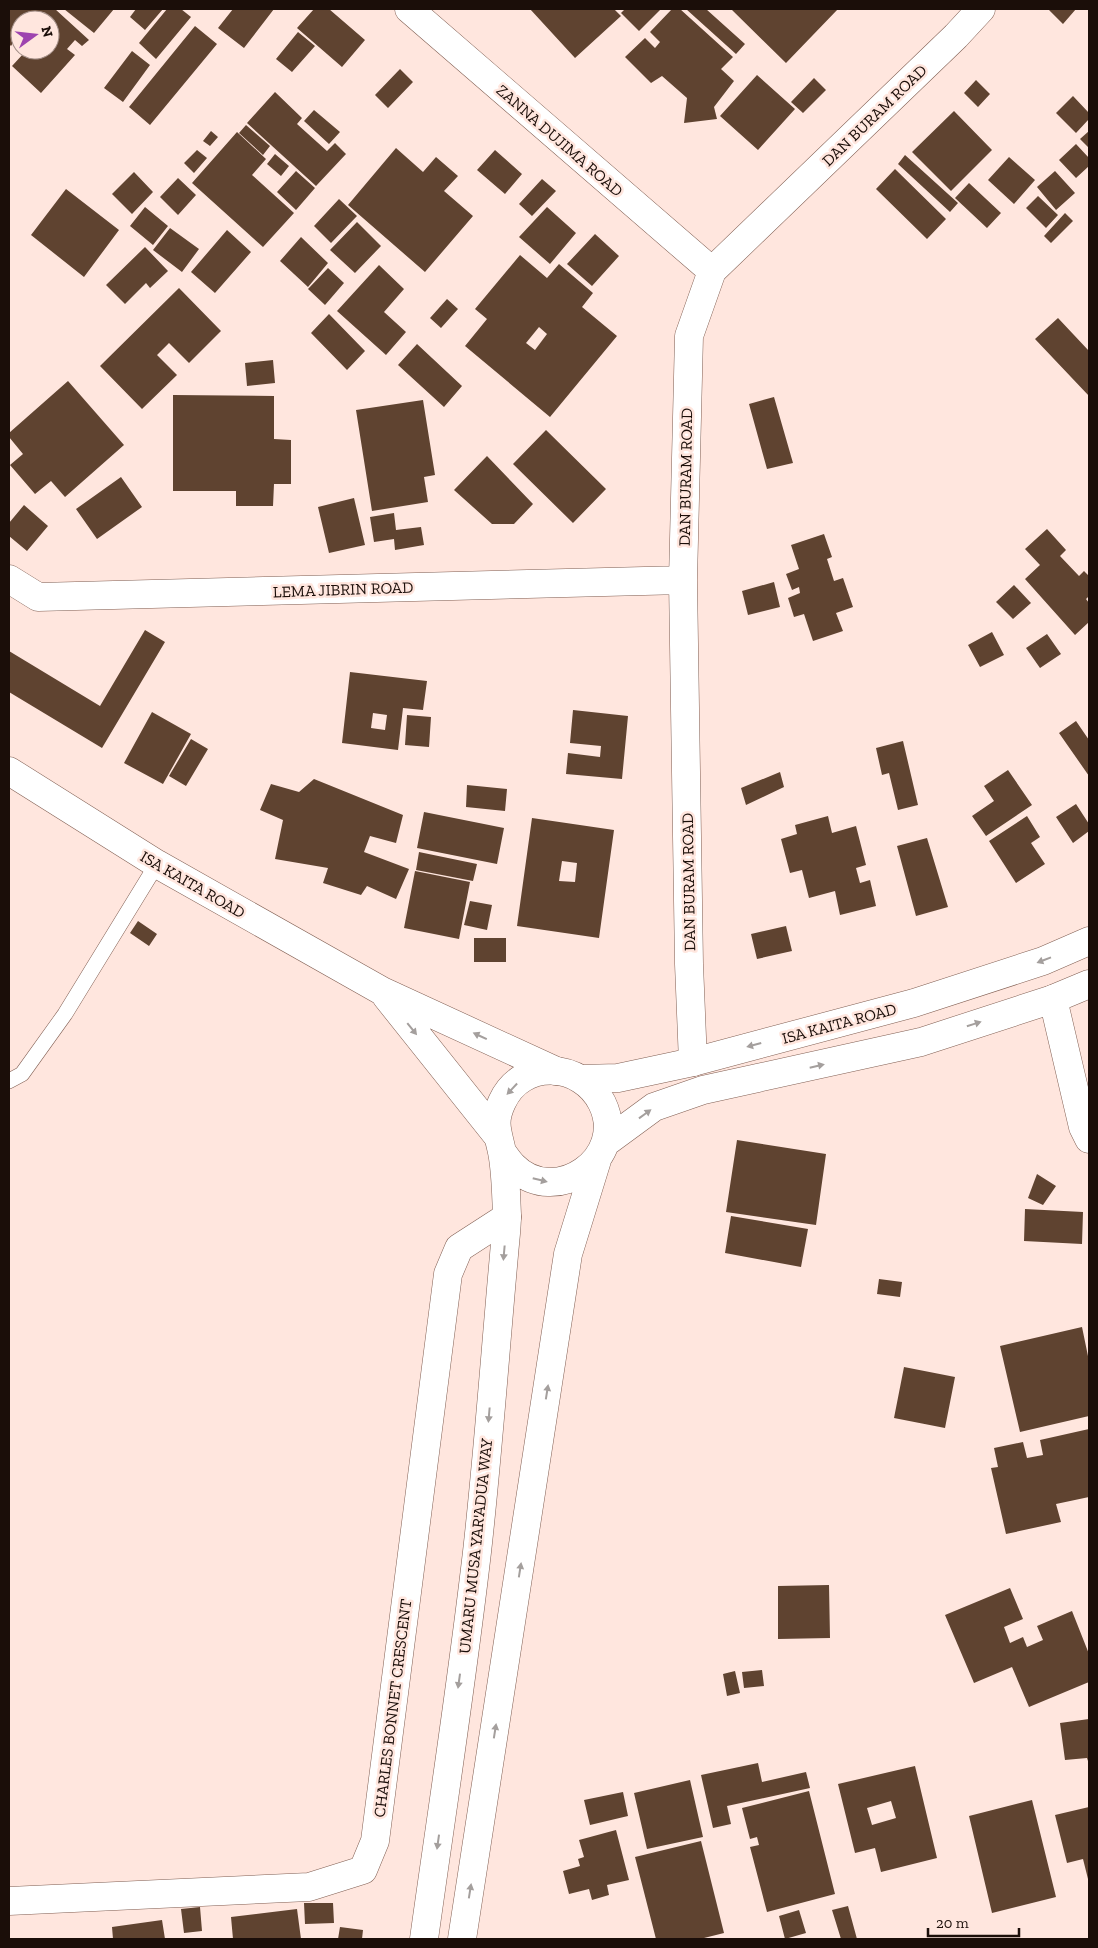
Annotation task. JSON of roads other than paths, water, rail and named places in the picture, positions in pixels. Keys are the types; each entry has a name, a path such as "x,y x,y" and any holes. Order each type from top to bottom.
{"street":[{"name":"ZANNA DUJIMA ROAD","path":"409,9 712,271"},
{"name":"DAN BURAM ROAD","path":"693,1062 689,954 683,580 688,336 712,271 956,36 981,9"},
{"name":"LEMA JIBRIN ROAD","path":"9,579 38,597 683,580"},
{"name":"ISA KAITA ROAD","path":"9,771 157,864 382,991 569,1075 618,1078 693,1062 914,1003 1043,961 1089,941"},
{"path":"462,1939 568,1254 601,1151 608,1124 604,1107 595,1091 569,1075 540,1071 524,1078 511,1088 502,1102 497,1118 499,1143 514,1167 529,1178 548,1182 566,1181 583,1173 601,1151 654,1108 703,1090 921,1042 1053,999 1089,984"},
{"name":"ISA KAITA ROAD","path":"382,991 499,1143"},
{"path":"1053,999 1084,1127 1089,1139"},
{"name":"UMARU MUSA YAR'ADUA WAY","path":"424,1939 477,1552 507,1217 499,1143"},
{"name":"CHARLES BONNET CRESCENT","path":"9,1902 309,1886 363,1870 375,1841 448,1274 459,1248 507,1217"}],"lane":[{"path":"9,1081 22,1074 65,1014 157,864"}]}
